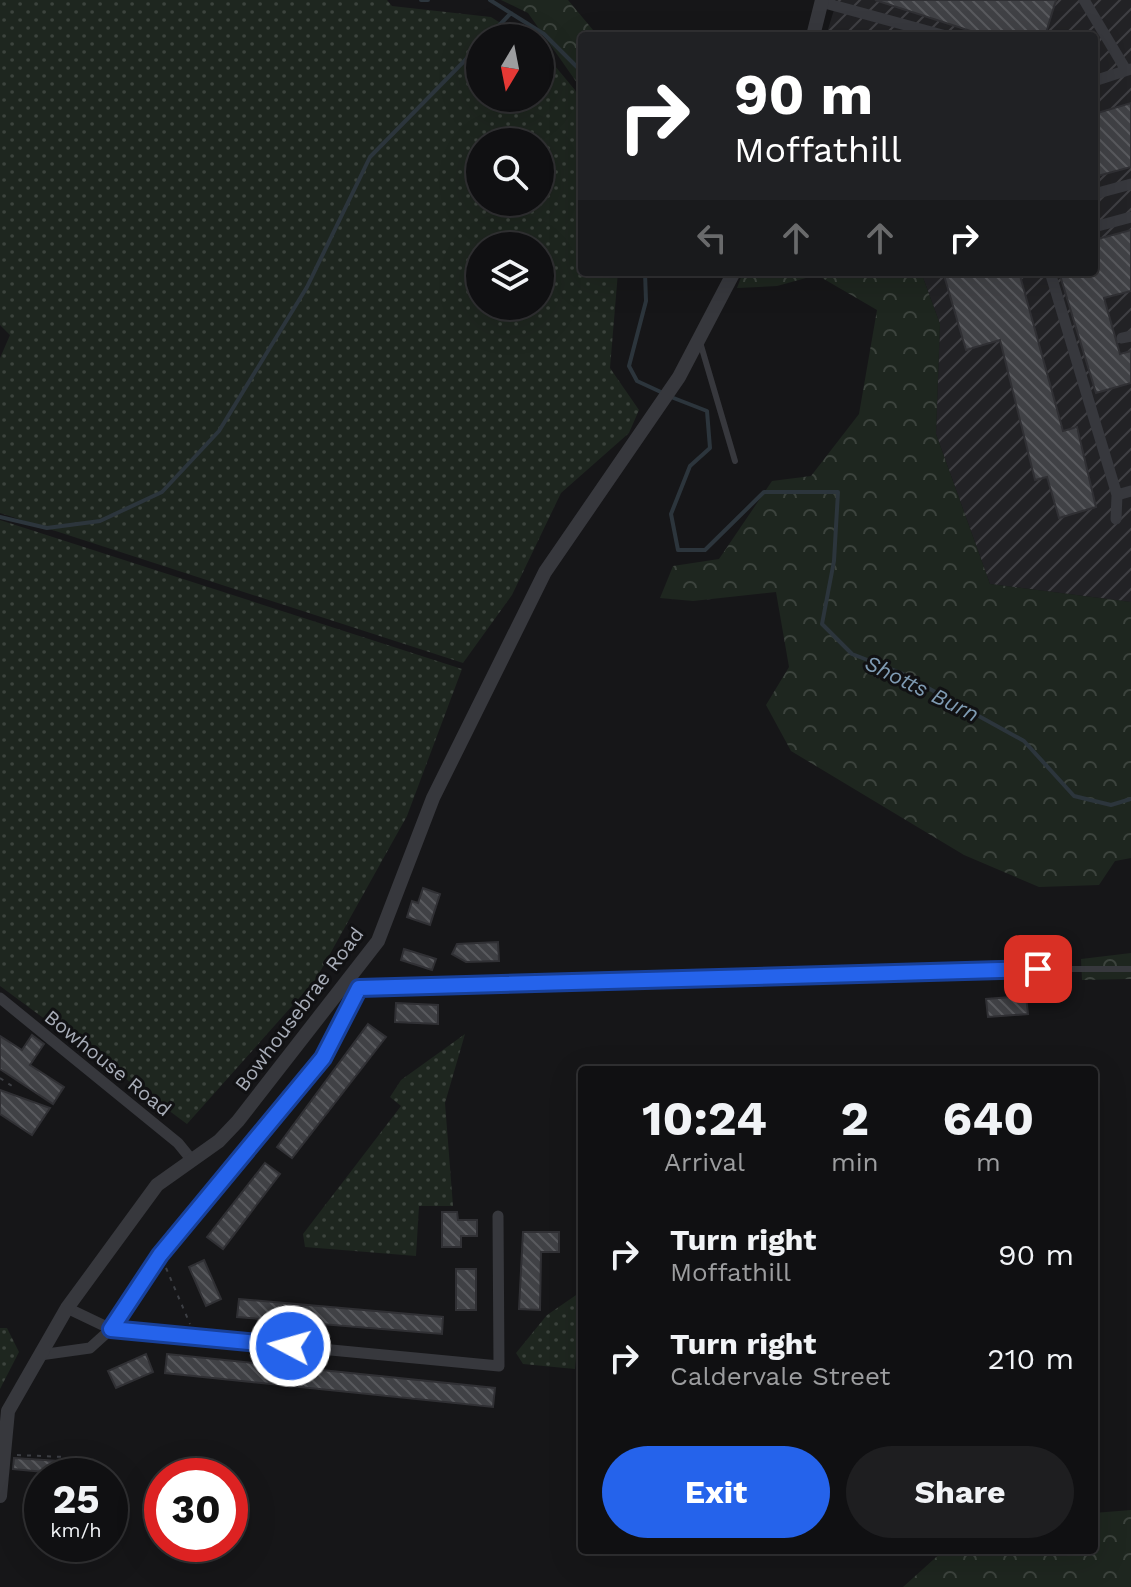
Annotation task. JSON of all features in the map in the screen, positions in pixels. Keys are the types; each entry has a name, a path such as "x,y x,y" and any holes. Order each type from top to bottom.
{"street":[{"path":"1084,0 1129,70 1098,80"},
{"path":"814,32 822,1 932,32"},
{"path":"1098,193 1131,184"},
{"path":"1098,226 1131,217"},
{"name":"Bowhousebrae Road","path":"0,1496 8,1411 67,1308 157,1185 219,1141 352,988 378,941 433,798 545,572 679,377 732,276"},
{"path":"1051,276 1117,495 1116,519"},
{"path":"1117,495 1131,491"},
{"path":"40,1355 90,1348 111,1329 160,1255 323,1058 352,988 1038,969"},
{"name":"Bowhouse Road","path":"0,998 178,1143 191,1159"},
{"path":"67,1308 111,1329 499,1366 498,1216"}],"lane":[{"path":"699,338 735,461"},
{"path":"1038,969 1131,969"}],"path":[{"path":"0,1078 12,1086"},
{"path":"160,1255 195,1336"},
{"path":"3,1454 64,1457"}],"shaded area":[{"path":"837,0 1131,0 1131,602 990,584 936,434 940,324 922,276 1098,276 1098,32 827,32"}],"green space":[{"path":"0,0 387,0 392,6 491,17 502,24 466,24 466,112 554,112 554,65 575,90 578,96 578,276 618,276 610,368 639,410 629,433 561,493 512,595 463,663 0,513 0,358 10,335 0,325"},
{"path":"501,0 568,0 595,32 578,32 578,84 554,50 554,24 536,24 528,13"},
{"path":"742,276 813,276 777,286 737,288"},
{"path":"819,276 922,276 940,324 936,434 990,584 1131,602 1131,858 1115,861 1099,885 1039,887 964,855 791,751 766,705 789,667 776,592 693,601 660,598 673,566 719,559 772,481 811,476 859,414 877,310"},
{"path":"0,520 462,669 407,816 316,979 187,1124 0,986"},
{"path":"1131,953 1131,979 1082,980 1081,959"},
{"path":"465,1034 445,1103 453,1206 419,1206 416,1256 305,1247 303,1234 401,1106 390,1097 401,1080"},
{"path":"578,1294 575,1369 523,1364 516,1353 547,1315"},
{"path":"0,1328 7,1328 19,1352 0,1389"},
{"path":"1131,1510 1131,1587 903,1587 940,1554 1098,1554 1098,1513"}],"building":[{"path":"875,0 1056,0 1046,32 974,32"},
{"path":"1131,103 1131,167 1098,176 1098,113"},
{"path":"1131,230 1131,291 1104,298 1120,354 1131,351 1131,383 1096,393 1060,276 1098,276 1098,239"},
{"path":"944,276 1020,276 1063,431 1077,427 1096,507 1059,518 1047,477 1035,480 1000,340 966,350"},
{"path":"423,888 440,894 430,925 407,917 412,901 418,903"},
{"path":"498,942 499,961 466,962 452,954 457,944"},
{"path":"404,949 436,959 432,970 401,960"},
{"path":"1026,996 1028,1014 988,1017 986,999"},
{"path":"396,1003 438,1005 438,1024 395,1022"},
{"path":"368,1024 386,1037 292,1158 277,1147"},
{"path":"32,1035 44,1044 30,1065 64,1087 53,1104 0,1069 0,1036 22,1050"},
{"path":"0,1090 50,1108 32,1135 0,1114"},
{"path":"265,1163 280,1174 223,1249 207,1237"},
{"path":"442,1212 457,1212 458,1220 477,1220 477,1236 461,1236 461,1247 442,1247"},
{"path":"523,1232 559,1232 559,1252 541,1252 540,1310 519,1309"},
{"path":"204,1260 221,1299 206,1306 189,1267"},
{"path":"456,1269 476,1269 476,1310 456,1310"},
{"path":"239,1299 443,1317 442,1334 237,1317"},
{"path":"146,1354 153,1372 116,1388 108,1371"},
{"path":"167,1354 495,1388 493,1407 165,1373"},
{"path":"14,1458 24,1459 24,1470 13,1469"}],"waterway":[{"name":"Shotts Burn","path":"421,0 428,0"},
{"name":"Shotts Burn","path":"490,0 544,34 578,68"},
{"path":"500,24 511,13"},
{"path":"0,517 47,528 100,521 162,492 219,431 307,287 370,157 466,59"},
{"name":"Shotts Burn","path":"645,276 646,301 629,366 637,381 663,393"},
{"name":"Shotts Burn","path":"671,397 707,411 710,448 690,466 671,514 678,550 705,550 764,492 838,492 834,561 822,624 852,654 901,673 1024,741 1074,796 1111,805 1131,799"}],"route":[{"path":"290,1346 111,1329 160,1255 323,1058 359,988 1038,969"}]}
